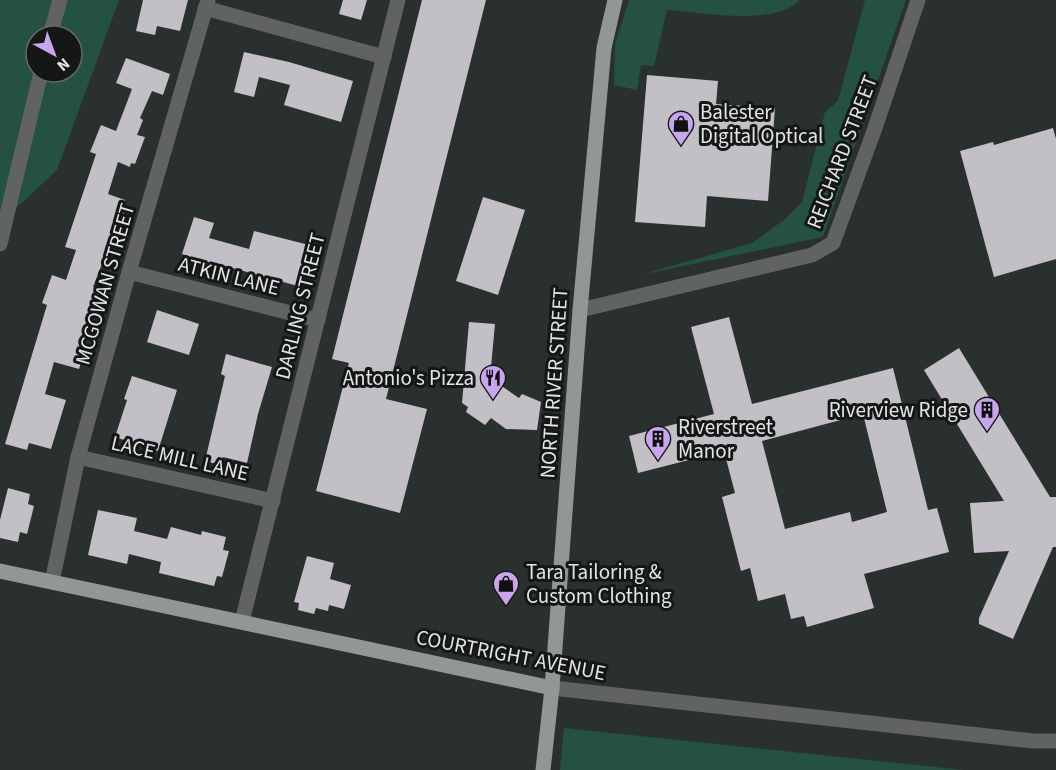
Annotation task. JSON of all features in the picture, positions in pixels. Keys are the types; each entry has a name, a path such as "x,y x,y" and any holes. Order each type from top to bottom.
{"main road":[{"name":"NORTH RIVER STREET","path":"543,770 552,688 580,310 604,48 615,0"},
{"name":"COURTRIGHT AVENUE","path":"0,571 552,688"}],"street":[{"path":"53,24 60,0"},
{"name":"DARLING STREET","path":"242,621 398,0"},
{"name":"REICHARD STREET","path":"580,310 812,255 833,243 918,0"},
{"path":"207,4 384,57"},
{"name":"MCGOWAN STREET","path":"52,582 78,457 207,4"},
{"path":"0,244 38,84"},
{"name":"ATKIN LANE","path":"129,272 318,320"},
{"name":"LACE MILL LANE","path":"78,457 273,501"},
{"name":"COURTRIGHT AVENUE","path":"552,688 1033,741 1056,741"}],"green space":[{"path":"0,0 119,0 57,170 0,223"},
{"path":"629,0 800,0 788,8 755,16 667,10 654,66 641,65 637,90 614,85 615,44"},
{"path":"865,0 906,0 823,237 640,275 752,243 784,220 802,202 825,112 838,101"},
{"path":"564,728 964,770 560,770"}],"building":[{"path":"143,0 188,0 180,31 157,26 155,35 136,31"},
{"path":"343,0 367,0 361,20 339,14"},
{"path":"422,0 486,0 386,399 427,409 400,513 316,491 349,363 332,359"},
{"path":"244,52 289,62 353,81 341,122 284,105 290,85 259,77 254,97 234,92"},
{"path":"126,58 170,74 163,95 152,91 140,118 143,120 137,135 145,137 135,164 131,163 130,167 118,162 108,194 125,200 121,209 125,210 116,239 112,238 93,287 100,290 82,342 87,344 79,369 54,362 45,394 66,400 51,449 29,443 27,450 5,444 47,305 42,303 52,275 66,280 76,250 65,247 96,154 90,152 101,125 116,131 132,89 116,83"},
{"path":"647,75 718,81 716,104 775,108 768,201 707,196 705,227 635,222"},
{"path":"1053,128 1056,139 1056,259 994,277 960,151 993,142 994,145"},
{"path":"483,197 525,210 498,295 456,281"},
{"path":"194,217 214,223 209,238 249,249 254,231 309,245 298,286 218,264 217,266 182,254"},
{"path":"157,310 199,324 189,355 147,342"},
{"name":"Riverstreet Manor","path":"729,317 752,404 893,368 928,510 937,508 949,552 864,574 874,608 807,627 804,616 791,619 785,594 758,601 750,568 741,571 722,497 735,493 724,451 638,473 629,436 714,414 691,327","holes":["863,414 887,512 852,522 850,512 785,529 762,441"]},
{"path":"469,322 495,324 490,378 519,398 522,394 541,402 537,430 506,429 491,418 485,425 466,412 468,407 462,403"},
{"name":"Riverview Ridge","path":"959,348 1050,497 1056,497 1056,547 1053,547 1013,639 979,624 979,618 1009,551 974,553 970,503 1004,501 924,370"},
{"path":"226,354 272,367 247,463 223,457 221,465 205,461 225,376 221,374"},
{"path":"132,376 177,390 158,451 115,437"},
{"path":"8,488 30,494 28,504 34,506 27,534 20,532 18,542 0,538 0,520"},
{"path":"98,510 137,518 134,531 167,539 171,527 201,535 202,531 226,537 223,550 229,551 222,577 217,576 214,586 159,573 161,562 129,554 127,564 88,555"},
{"path":"307,556 334,563 330,579 351,585 344,609 329,605 328,611 316,608 314,614 298,610 299,603 294,602"}],"place":[{"name":"Balester Digital Optical","path":"681,147"},
{"name":"Antonio's Pizza","path":"493,401"},
{"name":"Riverview Ridge","path":"987,433"},
{"name":"Riverstreet Manor","path":"658,462"},
{"name":"Tara Tailoring & Custom Clothing","path":"506,607"}]}
